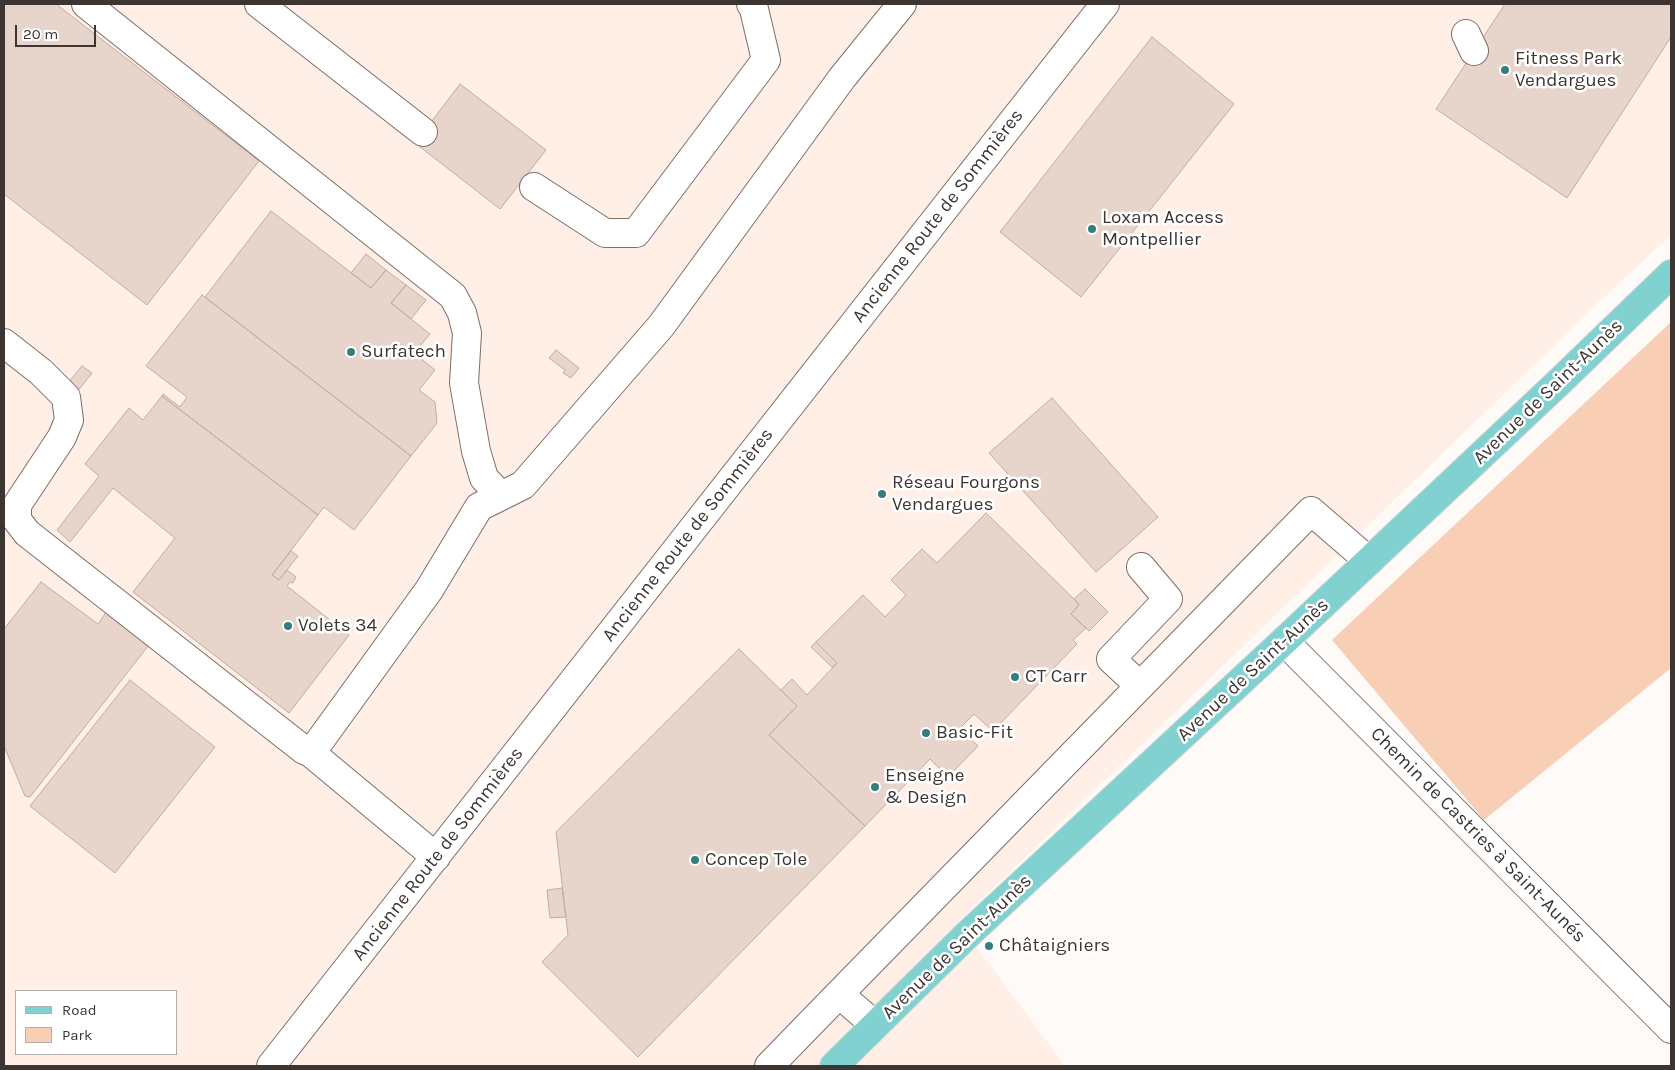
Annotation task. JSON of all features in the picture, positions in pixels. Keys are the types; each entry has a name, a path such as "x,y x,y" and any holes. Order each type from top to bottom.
{"main road":[{"name":"Avenue de Saint-Aunès","path":"834,1066 975,928 1284,641 1671,274"}],"street":[{"path":"86,4 453,296 462,313 467,332 464,383 476,451 484,478 501,496"},
{"path":"259,4 423,132"},
{"path":"534,187 605,233 636,233 766,60 753,5 751,4"},
{"path":"311,753 429,590 479,508 523,485 660,326 842,78 902,4"},
{"name":"Ancienne Route de Sommières","path":"271,1066 1105,4"},
{"path":"4,343 41,372 66,396 68,420 62,437 17,505 16,520 26,533 304,750 311,753 436,857"},
{"path":"769,1066 1311,511 1369,561"},
{"path":"1140,686 1111,659 1168,599 1141,567"},
{"name":"Chemin de Castries à Saint-Aunés","path":"1284,641 1671,1029"},
{"path":"839,994 875,1025"}],"shaded area":[{"path":"4,4 1671,4 1671,235 1600,301 958,922 1065,1066 4,1066"}],"green space":[{"path":"1671,322 1671,668 1484,820 1332,640"}],"building":[{"path":"4,4 56,4 259,161 147,305 4,194"},
{"path":"1505,4 1671,4 1671,37 1567,198 1436,109"},
{"path":"1152,37 1234,104 1081,297 1000,232"},
{"path":"460,84 546,150 500,209 415,143"},
{"path":"271,211 371,288 386,270 406,285 391,303 430,334 414,353 435,370 419,390 435,402 437,423 411,456 205,297"},
{"path":"366,254 386,270 371,288 351,273"},
{"path":"406,285 426,300 411,319 391,303"},
{"path":"202,295 411,456 354,530 324,507 318,515 162,396 163,394 180,407 187,397 146,366"},
{"path":"556,350 579,368 571,378 563,373 565,370 549,358"},
{"path":"82,366 92,373 77,392 67,384"},
{"path":"162,396 318,515 272,575 279,580 287,570 296,577 293,583 290,582 287,586 349,635 289,713 133,592 175,538 113,488 70,542 57,530 99,476 85,464 129,408 143,420"},
{"path":"1052,398 1158,517 1096,572 989,453"},
{"path":"986,513 1074,599 1079,605 1071,614 1086,628 1073,640 1077,644 993,731 974,714 960,728 978,746 948,777 930,759 865,826 769,735 797,706 781,690 792,679 807,695 837,663 816,642 863,595 885,617 906,595 891,580 922,549 937,563"},
{"path":"291,551 298,556 279,580 272,575"},
{"path":"41,582 98,624 109,608 152,641 30,797 25,796 4,746 4,629"},
{"path":"1085,589 1108,612 1089,631 1071,614 1079,605 1074,599"},
{"path":"816,642 837,663 832,667 811,647"},
{"name":"Concep Tole","path":"739,649 797,706 769,735 865,826 638,1057 542,962 568,935 556,832"},
{"path":"130,680 215,747 115,873 30,806"},
{"path":"562,888 566,917 550,918 547,890"}],"place":[{"name":"Fitness Park Vendargues","path":"1505,70"},
{"name":"Loxam Access Montpellier","path":"1092,229"},
{"name":"Surfatech","path":"351,352"},
{"name":"Réseau Fourgons Vendargues","path":"882,494"},
{"name":"Volets 34","path":"288,626"},
{"name":"CT Carr","path":"1015,677"},
{"name":"Basic-Fit","path":"926,733"},
{"name":"Enseigne & Design","path":"875,787"},
{"name":"Concep Tole","path":"695,860"},
{"name":"Châtaigniers","path":"989,946"}]}
